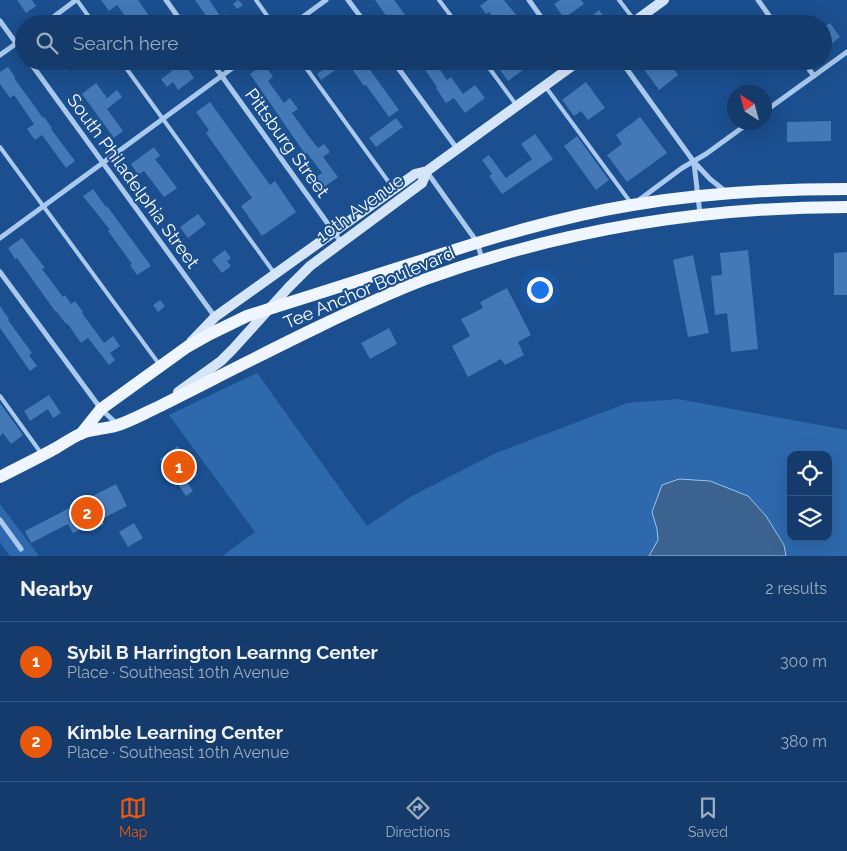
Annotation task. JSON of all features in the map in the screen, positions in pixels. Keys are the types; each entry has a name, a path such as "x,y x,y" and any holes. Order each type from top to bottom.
{"main road":[{"path":"643,15 664,0"},
{"path":"427,171 566,70"},
{"name":"10th Avenue","path":"187,347 215,318 275,274 415,174 427,171"},
{"name":"10th Avenue","path":"154,408 221,361 310,266 422,183 427,171"},
{"name":"Tee Anchor Boulevard","path":"81,434 101,409 187,347 230,324 247,316 477,242 528,228 633,205 698,196 787,189 847,189"},
{"name":"Tee Anchor Boulevard","path":"81,434 118,425 369,303 424,280 482,260 588,233 700,214 802,207 847,207"},
{"path":"0,477 81,434"}],"street":[{"path":"56,15 76,0"},
{"path":"166,0 177,15"},
{"path":"305,15 326,0"},
{"path":"348,0 359,15"},
{"path":"529,0 540,15"},
{"path":"758,0 769,15"},
{"path":"0,21 15,43"},
{"path":"0,56 15,45"},
{"path":"832,63 847,52"},
{"name":"South Philadelphia Street","path":"36,70 215,318"},
{"name":"Pittsburg Street","path":"217,70 341,242"},
{"path":"0,238 229,70"},
{"path":"400,70 458,150"},
{"path":"628,70 694,162 728,194"},
{"path":"810,70 814,76"},
{"path":"772,106 822,70"},
{"path":"633,205 682,168 706,154 739,130"},
{"path":"694,162 700,214"},
{"path":"427,171 477,242 482,260"},
{"path":"0,272 101,409 118,425"},
{"path":"0,520 21,549"}],"lane":[{"path":"76,0 87,15"},
{"path":"256,0 267,15"},
{"path":"439,0 450,15"},
{"path":"619,0 629,15"},
{"path":"128,70 275,274"},
{"path":"308,70 394,189"},
{"path":"491,70 517,106"},
{"path":"545,86 633,205"},
{"path":"0,147 160,366"},
{"path":"0,396 42,455"}],"shaded area":[{"path":"257,373 367,526 410,497 496,453 627,403 678,399 847,430 847,556 222,556 255,532 169,415"},
{"path":"679,479 710,481 748,496 766,516 784,545 786,556 649,556 658,540 652,512 662,485"},
{"path":"0,504 39,556 10,556 0,542"}],"building":[{"path":"17,0 32,0 36,6 26,13"},
{"path":"101,0 138,0 149,15 124,15 117,5 109,11"},
{"path":"195,0 209,0 220,15 206,15"},
{"path":"238,0 243,5 237,9 233,4"},
{"path":"375,0 394,0 405,15 386,15"},
{"path":"488,0 504,0 516,15 491,15 489,12 486,14 480,6"},
{"path":"560,0 581,0 584,4 568,15 562,15 554,4"},
{"path":"599,10 603,15 593,15"},
{"path":"832,26 840,37 832,43"},
{"path":"8,67 75,161 66,168 42,135 35,140 27,129 34,124 14,95 10,98 0,84 0,72"},
{"path":"188,70 194,78 178,90 173,82 167,87 161,79 172,71"},
{"path":"256,70 268,70 273,77 268,81 284,103 290,98 298,109 292,113 307,134 318,148 324,144 330,152 323,157 338,177 324,187 316,177 322,173 307,153 305,154 250,74"},
{"path":"323,70 335,70 321,80 317,74"},
{"path":"353,70 370,70 399,110 389,117 366,85 364,86"},
{"path":"425,70 440,70 447,80 451,77 463,94 475,85 485,98 465,113 454,98 446,103"},
{"path":"500,70 523,70 508,81"},
{"path":"645,70 674,70 678,75 659,90"},
{"path":"586,82 605,108 588,120 581,111 574,116 562,100"},
{"path":"96,83 107,98 117,90 122,97 107,109 123,131 114,138 82,94"},
{"path":"210,102 270,185 275,181 296,212 262,236 241,206 252,198 206,133 209,130 196,112"},
{"path":"640,117 667,153 627,182 607,155 622,144 616,135"},
{"path":"396,118 403,127 376,147 369,138"},
{"path":"831,121 831,141 787,142 787,122"},
{"path":"535,134 553,159 502,194 489,176 492,174 482,160 489,155 506,178 532,159 521,144"},
{"path":"577,136 609,180 596,190 564,146"},
{"path":"154,147 160,156 155,159 177,188 164,197 144,171 138,175 131,164"},
{"path":"93,189 151,266 137,275 130,265 132,264 108,231 110,230 83,196"},
{"path":"198,214 206,224 188,238 180,227"},
{"path":"22,238 45,268 42,269 63,297 65,295 71,304 75,301 104,343 113,336 120,346 110,353 115,360 109,365 88,338 81,343 67,323 55,311 17,258 15,259 8,248"},
{"path":"225,250 231,258 227,261 231,266 222,273 212,260"},
{"path":"748,250 758,349 731,352 727,313 715,315 711,276 722,275 720,253"},
{"path":"847,252 847,295 834,295 834,253"},
{"path":"693,255 709,333 688,337 673,260"},
{"path":"507,288 531,335 518,342 524,355 505,365 501,359 468,377 452,346 470,336 461,319 483,308 480,302"},
{"path":"160,300 165,306 158,312 153,305"},
{"path":"0,306 32,353 29,355 37,366 30,371 0,328"},
{"path":"389,328 397,344 370,359 361,343"},
{"path":"49,395 61,413 53,418 48,409 30,421 24,411"},
{"path":"0,403 23,435 11,444 3,433 0,436"},
{"path":"178,446 197,475 187,482 193,491 186,496 160,459"},
{"path":"116,484 127,506 102,519 104,524 96,528 93,523 73,533 68,524 31,543 25,531"},
{"path":"134,523 143,538 128,547 119,532"}],"place":[{"name":"Sybil B Harrington Learnng Center","path":"179,467"},
{"name":"Kimble Learning Center","path":"87,513"}]}
